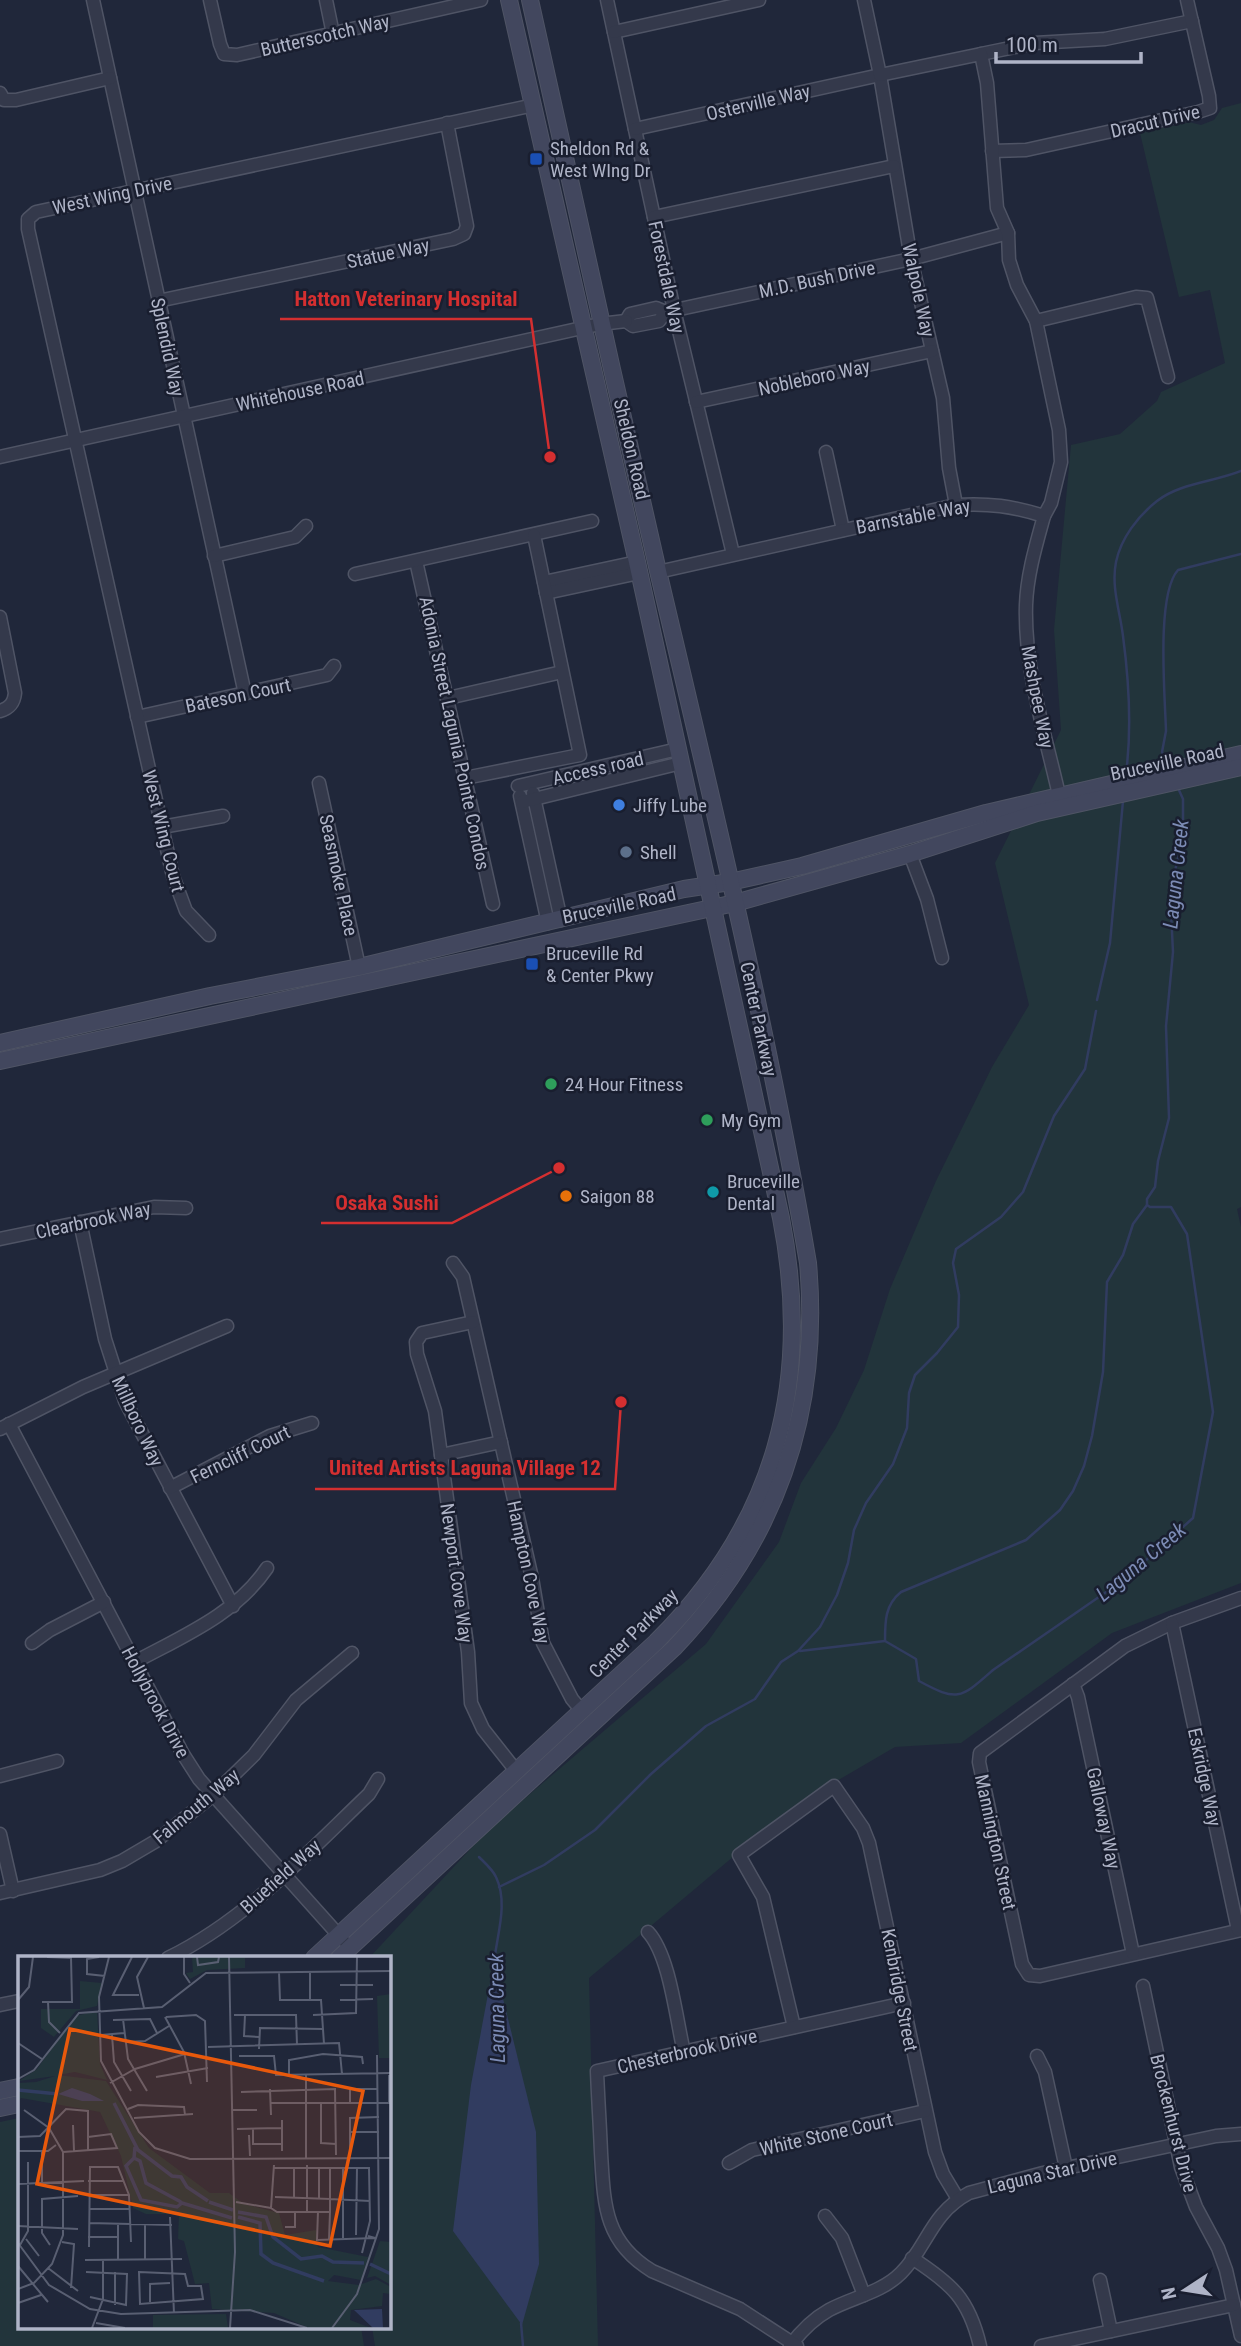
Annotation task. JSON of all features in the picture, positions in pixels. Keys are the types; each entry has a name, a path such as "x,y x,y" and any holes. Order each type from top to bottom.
{"main road":[{"name":"Sheldon Road","path":"509,0 713,907"},
{"name":"Sheldon Road","path":"530,0 600,324 735,903"},
{"name":"Bruceville Road","path":"0,1061 735,903 910,854 1088,795 1189,772 1241,754"},
{"name":"Bruceville Road","path":"1189,772 1241,767"},
{"name":"Bruceville Road","path":"0,1043 210,996 359,967 708,885 802,866 1059,795 1088,795"},
{"name":"Center Parkway","path":"319,1956 343,1947 674,1648 717,1600 751,1548 776,1498 802,1412 807,1380 810,1323 808,1263 770,1063 735,903"},
{"name":"Center Parkway","path":"343,1947 517,1772 679,1620 719,1569 735,1543 755,1505 776,1446 789,1386 793,1333 789,1261 713,907"},
{"path":"445,964 454,955 513,939 530,927"},
{"path":"762,1132 769,1133 778,1161 794,1192"},
{"path":"0,2091 18,2087"},
{"path":"0,2108 18,2104"}],"street":[{"name":"Splendid Way","path":"93,0 245,694"},
{"name":"Butterscotch Way","path":"210,0 224,54 237,55 481,0"},
{"path":"326,0 333,33"},
{"name":"Forestdale Way","path":"607,0 654,217 670,311 696,402 733,554"},
{"path":"614,32 759,0"},
{"name":"Walpole Way","path":"864,0 880,75 911,258 943,398 946,446 956,505"},
{"name":"Dracut Drive","path":"992,152 1026,150 1198,113 1210,108 1187,0"},
{"path":"880,75 1035,44 1105,39 1192,21"},
{"path":"981,54 987,83 997,208 1008,233 1009,260 1017,285 1036,321 1062,447 1058,480 1044,516"},
{"name":"Osterville Way","path":"635,129 880,75"},
{"path":"0,93 4,100 16,100 110,78"},
{"name":"West Wing Drive","path":"137,718 28,219 36,212 534,105"},
{"name":"Statue Way","path":"159,301 453,239 464,234 467,226 447,123"},
{"path":"654,217 894,166"},
{"name":"M.D. Bush Drive","path":"600,324 626,321 630,314 656,308 670,311 911,258 1008,233"},
{"path":"1036,321 1136,297 1147,298 1167,377"},
{"name":"Whitehouse Road","path":"0,457 600,324"},
{"name":"Nobleboro Way","path":"696,402 932,351"},
{"path":"826,452 843,530"},
{"name":"Barnstable Way","path":"658,572 956,505 989,503 1013,506 1044,516"},
{"name":"Mashpee Way","path":"1044,516 1029,579 1026,629 1032,676 1059,795"},
{"path":"355,574 592,521"},
{"path":"214,556 295,537 306,526"},
{"path":"466,778 580,755 534,535"},
{"name":"Adonia Street Lagunia Pointe Condos","path":"416,561 492,904"},
{"path":"545,587 638,568"},
{"path":"0,617 15,693 14,701 9,707 0,711"},
{"name":"Bateson Court","path":"137,718 327,676 334,666"},
{"path":"448,698 562,672"},
{"name":"West Wing Court","path":"137,718 173,876 186,911 209,935"},
{"path":"522,802 680,756"},
{"name":"Access road","path":"524,785 680,756"},
{"path":"521,768 524,785 522,802 554,921"},
{"name":"Seasmoke Place","path":"319,783 359,967"},
{"path":"524,785 535,799 554,921"},
{"path":"162,827 223,816"},
{"path":"910,854 928,903 942,958"},
{"name":"Clearbrook Way","path":"0,1239 154,1207 186,1208"},
{"name":"Millboro Way","path":"79,1222 104,1339 125,1401 233,1606"},
{"name":"Hampton Cove Way","path":"453,1263 463,1277 532,1578 543,1643 572,1699 582,1711"},
{"path":"793,1316 810,1323"},
{"name":"Newport Cove Way","path":"473,1322 422,1333 416,1342 435,1411 468,1652 471,1703 483,1729 517,1772"},
{"path":"793,1333 810,1323"},
{"path":"4,1427 114,1373 228,1326"},
{"name":"Ferncliff Court","path":"170,1488 270,1436 312,1423"},
{"name":"Hollybrook Drive","path":"4,1427 104,1602 183,1754 212,1796 284,1875 343,1947"},
{"path":"441,1455 501,1442"},
{"path":"135,1662 233,1606 267,1568"},
{"name":"Mannington Street","path":"1240,1930 1040,1976 1029,1975 1022,1964 979,1762 980,1753 1125,1646 1172,1623 1241,1598"},
{"path":"32,1643 50,1630 104,1602"},
{"name":"Eskridge Way","path":"1172,1623 1240,1930"},
{"name":"Falmouth Way","path":"6,1892 81,1876 122,1861 156,1841 212,1796 254,1755 296,1700 352,1653"},
{"name":"Galloway Way","path":"1073,1684 1133,1954"},
{"path":"0,1776 57,1761"},
{"name":"Bluefield Way","path":"172,1956 238,1915 369,1794 378,1779"},
{"name":"Kenbridge Street","path":"794,2027 763,1897 739,1855 834,1786 863,1828 869,1843 925,2111 938,2163 958,2199"},
{"path":"0,1834 6,1892"},
{"path":"648,1932 656,1941 663,1958 684,2052"},
{"name":"Brockenhurst Drive","path":"1143,1986 1188,2189 1218,2248 1226,2270 1241,2336"},
{"path":"0,2005 18,2001"},
{"name":"Chesterbrook Drive","path":"793,2345 740,2309 640,2264 621,2244 609,2223 604,2197 597,2071 904,2003"},
{"path":"1037,2056 1045,2072 1066,2168"},
{"name":"White Stone Court","path":"729,2163 752,2150 925,2111"},
{"name":"Laguna Star Drive","path":"793,2345 803,2330 821,2315 894,2279 912,2258 939,2216 958,2199 983,2188 1066,2168 1216,2136 1241,2134"},
{"path":"825,2216 842,2238 864,2295"},
{"path":"912,2258 944,2279 964,2301 975,2325 980,2346"},
{"path":"1100,2280 1111,2331"},
{"path":"1041,2346 1234,2305"}],"shaded area":[{"path":"1241,103 1241,1207 1237,1209 1241,1227 1241,1583 1112,1633 961,1743 895,1747 835,1782 740,1851 589,1978 598,2346 375,2346 372,2328 390,2328 390,1956 371,1956 490,1828 706,1644 779,1542 801,1483 836,1428 864,1370 890,1289 936,1181 992,1067 1029,1005 995,863 1061,730 1054,630 1071,445 1120,434 1157,401 1161,392 1225,363 1210,290 1179,297 1140,133 1189,122 1201,125 1214,120 1222,108"},
{"path":"18,2118 18,2328 361,2328 364,2346 0,2346 0,2122"}],"water":[{"path":"494,1962 536,2132 539,2264 522,2325 453,2231 471,2085"}],"waterway":[{"name":"Laguna Creek","path":"1126,774 1129,705 1122,627 1116,599 1115,571 1118,553 1131,528 1157,501 1187,486 1241,471"},
{"name":"Laguna Creek","path":"1169,766 1162,752 1166,731 1163,646 1171,582 1178,570 1241,554"},
{"name":"Laguna Creek","path":"885,1641 916,1659 919,1681 942,1692 965,1692 1125,1579 1193,1518 1213,1412 1187,1234 1171,1207 1147,1205 1147,1199 1155,1187 1158,1161 1169,1118 1166,1026 1173,952 1170,892 1183,837 1183,799 1178,788"},
{"name":"Laguna Creek","path":"1097,1000 1110,943 1123,801"},
{"name":"Laguna Creek","path":"499,1887 544,1865 595,1830 651,1774 706,1726 755,1699 781,1662 798,1651 820,1627 837,1595 848,1563 854,1530 866,1503 893,1464 907,1428 909,1393 915,1375 958,1327 959,1295 953,1263 956,1249 1001,1217 1023,1192 1054,1116 1085,1069 1096,1011"},
{"name":"Laguna Creek","path":"800,1651 885,1641 889,1608 901,1592 1026,1540 1060,1510 1073,1491 1084,1466 1092,1436 1103,1372 1107,1282 1123,1255 1133,1224 1147,1205"},
{"name":"Laguna Creek","path":"479,1857 495,1874 500,1887 502,1909 494,1964"},
{"name":"Laguna Creek","path":"521,2323 523,2346"}],"place":[{"name":"Sheldon Rd & West WIng Dr","path":"536,159"},
{"name":"Hatton Veterinary Hospital","path":"550,457"},
{"name":"Jiffy Lube","path":"619,805"},
{"name":"Shell","path":"626,852"},
{"name":"Bruceville Rd & Center Pkwy","path":"532,964"},
{"name":"24 Hour Fitness","path":"551,1084"},
{"name":"My Gym","path":"707,1120"},
{"name":"Osaka Sushi","path":"559,1168"},
{"name":"Bruceville Dental","path":"713,1192"},
{"name":"Saigon 88","path":"566,1196"},
{"name":"United Artists Laguna Village 12","path":"621,1402"}]}
